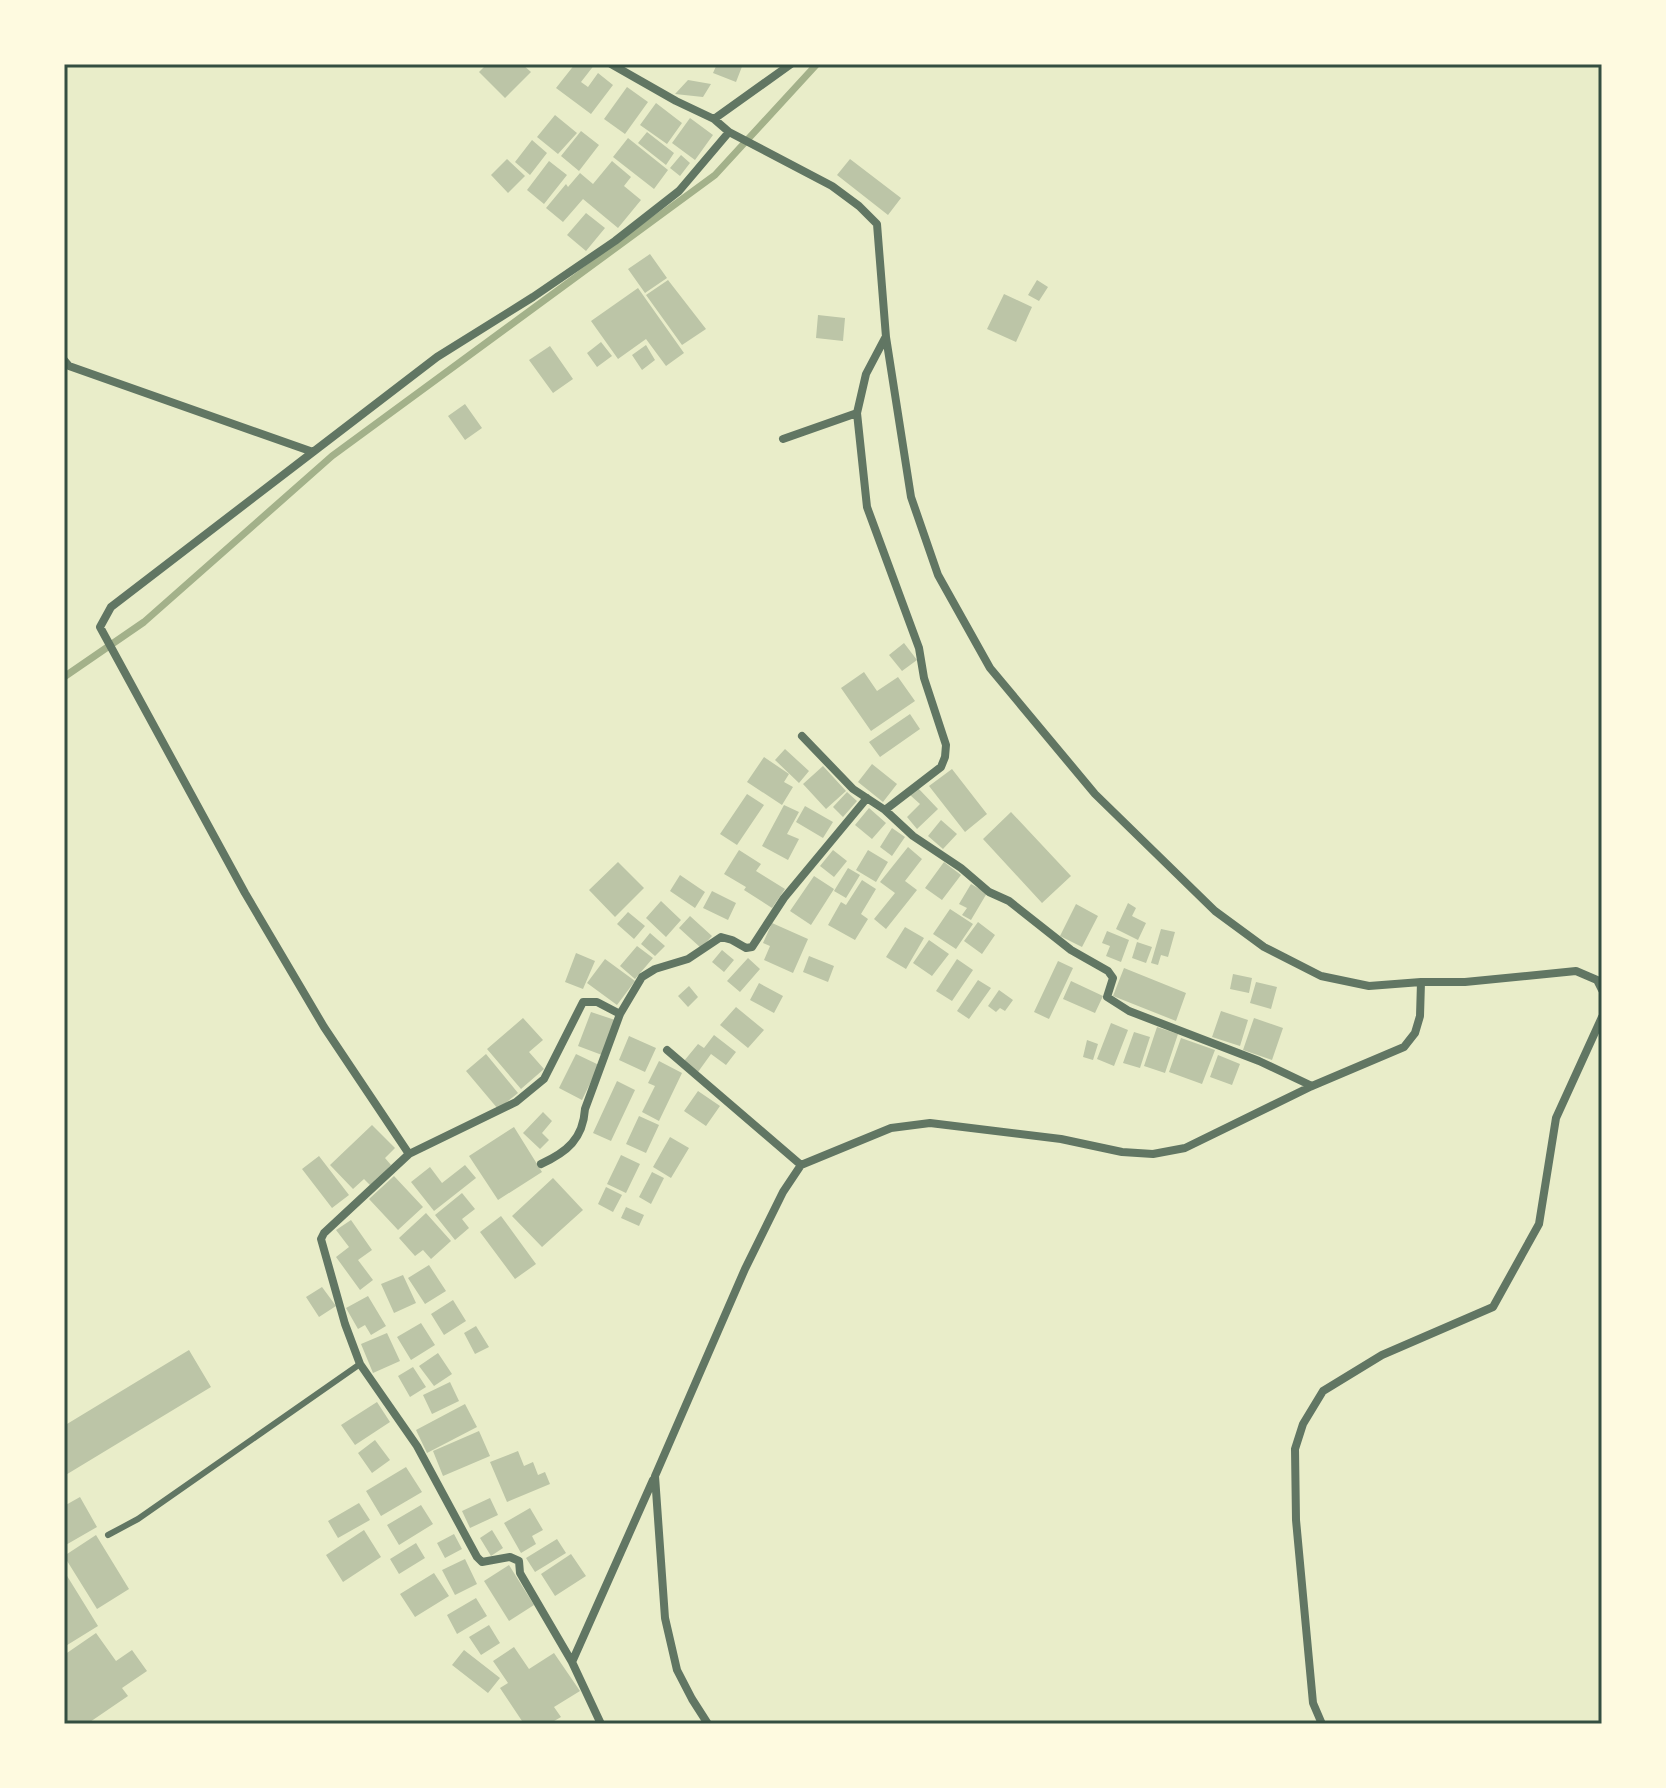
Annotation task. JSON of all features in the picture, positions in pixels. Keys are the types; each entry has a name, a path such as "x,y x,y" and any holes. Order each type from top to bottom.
{"street":[{"path":"611,64 832,186 877,224 886,337 911,497 938,575 990,668 1095,794 1215,911 1264,947 1321,976 1369,986 1465,982 1576,971 1597,980 1602,990"},
{"path":"714,119 791,64"},
{"path":"409,1154 324,1027 245,893 100,627 111,607 437,357 615,241 679,191 730,132"},
{"path":"885,810 941,767 946,745 924,678 919,648 867,507 857,413 866,374 886,337"},
{"path":"64,360 69,366 313,452"},
{"path":"783,439 857,413"},
{"path":"802,736 853,789 885,810 913,836 961,868 989,892 1009,901 1071,950 1108,971 1113,978 1107,997 1112,1002 1259,1061 1312,1086"},
{"path":"541,1164 570,1148 579,1134 585,1109 620,1014 642,977 688,959 721,937 746,948 752,947 784,898 867,798"},
{"path":"572,1662 745,1269 783,1192 801,1165 891,1128 930,1123 1061,1139 1122,1152 1153,1154 1185,1148 1312,1086 1404,1047 1415,1033 1420,1016 1421,982"},
{"path":"601,1724 572,1662 520,1573 519,1561 510,1557 482,1562 477,1557 417,1446 360,1364 345,1324 321,1239 409,1154 516,1102 544,1079 583,1002 597,1002 620,1014"},
{"path":"1322,1724 1313,1703 1296,1520 1295,1449 1303,1424 1323,1391 1382,1355 1493,1307 1539,1224 1556,1118 1602,1017"},
{"path":"667,1050 801,1165"},
{"path":"655,1476 665,1618 677,1670 708,1724"}],"lane":[{"path":"108,1535 138,1519 360,1364"}],"building":[{"path":"487,64 522,64 531,72 505,98 479,72"},
{"path":"575,64 595,64 581,82 588,87 598,73 613,85 591,114 556,88"},
{"path":"717,64 743,64 736,82 713,73"},
{"path":"688,80 711,84 703,97 675,94"},
{"path":"627,87 648,102 625,134 604,119"},
{"path":"656,103 682,123 667,144 640,125"},
{"path":"555,115 577,133 558,154 537,137"},
{"path":"690,118 713,135 695,160 672,143"},
{"path":"581,131 599,145 579,171 561,156"},
{"path":"647,132 674,153 666,165 638,143"},
{"path":"628,138 668,170 654,189 613,157"},
{"path":"532,140 547,153 530,175 515,162"},
{"path":"681,155 690,163 680,176 670,168"},
{"path":"507,159 525,176 508,193 491,175"},
{"path":"850,159 901,198 888,215 837,175"},
{"path":"549,161 567,175 544,204 527,190"},
{"path":"612,161 631,177 624,186 641,200 618,228 583,199 563,222 546,208 580,173 593,184"},
{"path":"586,213 605,228 586,251 567,235"},
{"path":"650,254 667,278 645,293 628,269"},
{"path":"668,280 706,329 682,345 646,295"},
{"path":"1037,280 1048,287 1039,301 1028,295"},
{"path":"638,288 684,353 666,366 646,339 618,359 591,321"},
{"path":"1004,294 1032,307 1016,342 987,329"},
{"path":"818,315 845,318 843,341 816,338"},
{"path":"601,342 612,356 597,367 587,353"},
{"path":"646,345 655,360 642,370 632,355"},
{"path":"550,346 573,379 553,393 529,360"},
{"path":"465,404 482,428 465,440 448,416"},
{"path":"904,643 917,660 902,671 889,655"},
{"path":"864,672 877,691 898,677 915,701 871,731 841,688"},
{"path":"910,714 920,729 880,757 869,742"},
{"path":"785,749 809,771 799,783 775,760"},
{"path":"764,757 789,774 784,782 793,787 782,805 747,782"},
{"path":"872,764 897,784 883,802 858,782"},
{"path":"823,766 846,791 826,809 803,784"},
{"path":"952,769 987,814 965,832 929,786"},
{"path":"918,788 938,809 917,829 907,817 920,804 910,795"},
{"path":"847,792 857,801 843,817 833,807"},
{"path":"747,794 764,805 737,845 720,834"},
{"path":"784,805 799,812 787,834 799,839 788,860 762,846"},
{"path":"805,806 833,822 823,838 796,822"},
{"path":"869,808 886,823 872,839 855,825"},
{"path":"1011,812 1071,876 1042,903 983,839"},
{"path":"941,820 957,834 943,849 928,836"},
{"path":"892,828 905,837 892,856 880,847"},
{"path":"908,847 922,859 905,881 917,890 886,929 874,919 895,893 880,882"},
{"path":"739,850 761,864 756,871 785,889 772,908 724,874"},
{"path":"833,850 847,861 834,877 820,866"},
{"path":"868,850 888,862 876,882 856,870"},
{"path":"618,862 644,888 615,917 589,890"},
{"path":"944,862 961,875 942,900 925,888"},
{"path":"848,868 860,875 846,898 834,891"},
{"path":"680,875 705,892 695,908 670,891"},
{"path":"814,876 834,889 811,925 790,911"},
{"path":"862,880 876,889 861,914 868,919 855,940 828,925 841,902 846,905"},
{"path":"971,884 987,893 971,920 962,915 967,908 959,904"},
{"path":"712,891 736,903 728,920 703,908"},
{"path":"661,901 681,920 666,937 646,918"},
{"path":"1128,903 1136,908 1132,916 1146,923 1138,940 1116,929"},
{"path":"1076,904 1098,916 1082,947 1060,936"},
{"path":"950,909 973,924 956,949 933,934"},
{"path":"628,912 645,926 634,939 617,924"},
{"path":"690,916 712,936 701,948 679,928"},
{"path":"978,922 995,935 982,954 964,941"},
{"path":"772,923 808,939 793,973 764,960 770,946 763,943"},
{"path":"905,927 924,938 906,969 886,957"},
{"path":"1161,929 1175,932 1168,957 1161,955 1158,965 1151,963"},
{"path":"1107,931 1129,940 1121,962 1106,956 1110,946 1102,943"},
{"path":"650,933 665,946 655,956 641,944"},
{"path":"929,940 949,954 932,976 913,963"},
{"path":"1137,942 1152,947 1146,963 1132,958"},
{"path":"637,946 653,958 635,979 620,966"},
{"path":"722,950 734,960 724,972 712,962"},
{"path":"576,953 595,961 583,989 565,982"},
{"path":"809,956 834,966 828,982 803,972"},
{"path":"748,958 760,969 740,992 727,981"},
{"path":"605,959 635,981 617,1005 587,983"},
{"path":"957,959 973,970 952,1001 936,991"},
{"path":"1058,961 1073,968 1049,1019 1034,1012"},
{"path":"1124,968 1186,993 1176,1021 1113,996"},
{"path":"1233,974 1252,978 1249,993 1230,989"},
{"path":"978,980 991,988 969,1019 957,1011"},
{"path":"1071,981 1103,996 1095,1013 1063,999"},
{"path":"1256,982 1277,987 1271,1009 1250,1003"},
{"path":"759,983 783,996 774,1013 750,1000"},
{"path":"689,986 698,997 688,1007 678,996"},
{"path":"999,990 1013,1000 1005,1011 1000,1008 996,1012 988,1006"},
{"path":"736,1007 764,1030 748,1048 720,1025"},
{"path":"1221,1011 1248,1020 1240,1046 1212,1037"},
{"path":"591,1012 615,1020 602,1055 578,1046"},
{"path":"523,1018 543,1040 529,1052 544,1069 521,1089 487,1049"},
{"path":"1254,1018 1283,1028 1272,1060 1243,1050"},
{"path":"1111,1023 1128,1030 1114,1066 1097,1059"},
{"path":"1157,1027 1178,1034 1165,1073 1144,1066"},
{"path":"1134,1032 1150,1037 1140,1068 1123,1063"},
{"path":"714,1035 736,1052 726,1065 711,1054 698,1072 684,1061 698,1044 704,1048"},
{"path":"629,1036 656,1048 645,1072 619,1060"},
{"path":"1181,1038 1215,1050 1202,1084 1169,1072"},
{"path":"1087,1040 1098,1044 1093,1060 1083,1057"},
{"path":"486,1054 518,1093 498,1109 466,1071"},
{"path":"576,1054 599,1065 582,1100 559,1088"},
{"path":"1218,1055 1240,1064 1232,1085 1210,1077"},
{"path":"659,1061 682,1073 659,1121 642,1112 655,1086 648,1083"},
{"path":"617,1081 635,1090 611,1141 593,1133"},
{"path":"698,1091 720,1106 706,1126 684,1111"},
{"path":"543,1112 552,1121 542,1133 549,1140 540,1149 523,1133"},
{"path":"639,1116 659,1125 646,1153 626,1144"},
{"path":"372,1125 395,1148 385,1158 391,1165 370,1185 364,1179 353,1189 330,1165"},
{"path":"514,1127 542,1172 498,1200 469,1156"},
{"path":"670,1137 689,1148 671,1178 653,1167"},
{"path":"621,1155 640,1164 626,1193 607,1184"},
{"path":"319,1156 349,1195 332,1208 302,1169"},
{"path":"465,1165 476,1178 434,1211 411,1182 430,1167 442,1183"},
{"path":"652,1172 664,1178 651,1204 639,1197"},
{"path":"394,1176 423,1207 398,1230 369,1199"},
{"path":"553,1178 583,1210 542,1247 512,1216"},
{"path":"606,1187 622,1195 613,1212 598,1204"},
{"path":"462,1193 475,1209 462,1219 469,1228 455,1240 435,1215"},
{"path":"626,1207 644,1215 639,1226 621,1218"},
{"path":"426,1213 451,1241 431,1259 423,1250 415,1256 399,1238"},
{"path":"501,1216 536,1264 515,1279 480,1232"},
{"path":"351,1220 372,1250 358,1260 373,1280 360,1290 336,1257 349,1247 336,1230"},
{"path":"429,1265 446,1291 425,1304 408,1278"},
{"path":"403,1275 416,1303 394,1313 381,1284"},
{"path":"322,1287 336,1306 319,1317 306,1297"},
{"path":"368,1296 386,1326 371,1335 365,1325 358,1329 346,1308"},
{"path":"453,1300 466,1321 444,1335 431,1314"},
{"path":"421,1323 435,1345 411,1360 397,1337"},
{"path":"476,1326 489,1347 475,1354 464,1333"},
{"path":"387,1333 400,1361 373,1373 361,1344"},
{"path":"189,1350 211,1387 64,1476 64,1419 67,1424"},
{"path":"438,1353 452,1374 434,1386 419,1366"},
{"path":"413,1367 426,1387 410,1397 398,1376"},
{"path":"450,1382 459,1401 432,1414 423,1395"},
{"path":"377,1402 390,1422 355,1445 341,1425"},
{"path":"465,1404 477,1427 427,1453 416,1430"},
{"path":"479,1431 490,1456 443,1476 433,1451"},
{"path":"375,1440 390,1460 372,1473 358,1453"},
{"path":"518,1451 524,1466 533,1462 538,1475 545,1472 550,1484 507,1502 490,1462"},
{"path":"406,1467 422,1492 381,1516 366,1491"},
{"path":"80,1497 97,1527 64,1546 64,1506"},
{"path":"490,1498 498,1515 470,1528 462,1511"},
{"path":"359,1503 370,1520 338,1538 328,1521"},
{"path":"421,1505 433,1524 399,1545 387,1525"},
{"path":"530,1508 543,1530 532,1536 536,1544 521,1553 504,1523"},
{"path":"364,1530 381,1557 343,1582 326,1555"},
{"path":"492,1530 503,1548 491,1556 480,1538"},
{"path":"454,1534 462,1549 445,1558 437,1543"},
{"path":"96,1535 129,1589 97,1609 64,1556"},
{"path":"557,1539 566,1553 535,1572 526,1558"},
{"path":"416,1543 425,1558 399,1574 390,1559"},
{"path":"571,1554 586,1576 555,1596 541,1574"},
{"path":"465,1559 477,1584 455,1595 442,1570"},
{"path":"509,1565 534,1605 509,1621 484,1581"},
{"path":"64,1571 98,1626 64,1647"},
{"path":"434,1573 449,1596 415,1617 400,1594"},
{"path":"476,1598 487,1616 457,1634 447,1615"},
{"path":"489,1625 500,1643 481,1655 469,1637"},
{"path":"96,1633 116,1661 132,1650 147,1671 122,1688 128,1696 87,1724 64,1724 64,1655"},
{"path":"514,1647 529,1669 554,1653 580,1691 554,1707 561,1717 549,1724 524,1724 500,1688 508,1683 493,1661"},
{"path":"464,1650 500,1678 488,1693 452,1665"}],"waterway":[{"path":"64,677 144,622 332,456 715,175 817,64"}]}
